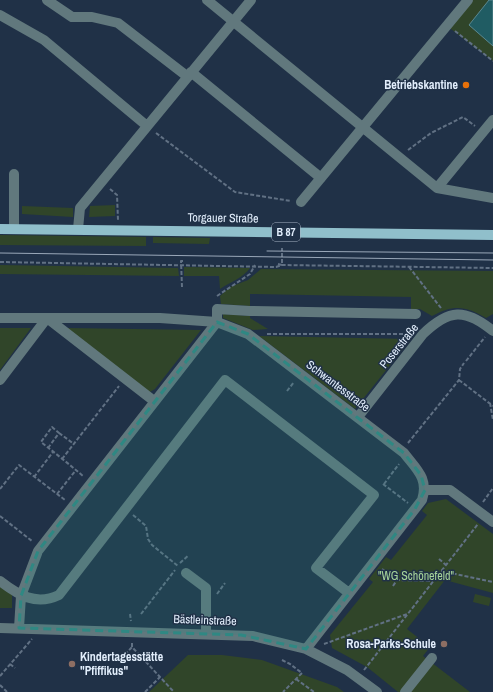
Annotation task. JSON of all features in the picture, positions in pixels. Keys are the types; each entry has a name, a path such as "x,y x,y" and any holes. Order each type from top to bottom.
{"main road":[{"name":"Torgauer Straße","path":"0,228 493,235"}],"street":[{"path":"47,0 72,17 92,17 118,23 190,74 321,178"},
{"path":"207,0 437,188 493,198"},
{"path":"78,229 80,208 251,0"},
{"path":"301,202 468,0"},
{"path":"0,15 44,40 147,126"},
{"path":"437,188 493,120"},
{"path":"14,174 14,229"},
{"path":"19,628 21,596 41,547 217,322 217,309 416,314"},
{"path":"448,316 464,315 474,317 490,333"},
{"name":"Poserstraße","path":"358,417 423,334 434,324 448,316"},
{"name":"Schwantesstraße","path":"0,318 160,318 217,322 248,334 406,455 415,464 421,475 425,490"},
{"path":"0,380 48,318 154,402"},
{"path":"0,581 21,596 42,600 50,599 59,595 225,380 374,495 316,568 349,593"},
{"path":"306,649 415,509 425,490 450,490 493,522"},
{"path":"186,573 206,588 206,633"},
{"name":"Bästleinstraße","path":"0,628 206,633 253,636 306,649 347,670 377,692"},
{"path":"405,692 432,658"}],"path":[{"path":"447,26 493,61"},
{"path":"399,157 431,133 463,117 483,132"},
{"path":"147,126 234,192 301,202"},
{"path":"102,181 117,195 118,220"},
{"path":"282,248 282,265"},
{"path":"182,287 181,261 185,260"},
{"path":"0,262 181,266 276,267 282,265"},
{"path":"278,264 493,268"},
{"path":"217,296 250,274 254,266"},
{"path":"409,267 448,316"},
{"path":"408,443 459,380 460,369 490,333"},
{"path":"248,334 423,334"},
{"path":"62,459 125,378"},
{"path":"459,380 493,406"},
{"path":"490,404 493,420"},
{"path":"74,444 52,427 41,442 92,482"},
{"path":"48,448 59,433"},
{"path":"34,477 53,452"},
{"path":"406,455 383,485 415,509"},
{"path":"0,489 19,465 57,494 76,470"},
{"path":"482,502 493,488"},
{"path":"126,509 144,523 147,529 148,538 152,545 178,566"},
{"path":"0,516 41,547"},
{"path":"363,671 484,516"},
{"path":"141,614 178,566 189,555"},
{"path":"439,559 446,565"},
{"path":"374,562 397,580 433,582"},
{"path":"441,570 493,582"},
{"path":"393,586 397,580"},
{"path":"222,587 225,583"},
{"path":"324,644 408,613"},
{"path":"130,614 132,647 174,692"},
{"path":"0,676 32,639 32,629"},
{"path":"121,659 132,647"},
{"path":"282,660 302,673 283,692"},
{"path":"10,664 15,668"},
{"path":"144,692 160,677"},
{"path":"296,679 314,692"},
{"path":"0,686 7,692"}],"highlighted area":[{"path":"217,322 248,334 300,373 404,453 421,475 425,490 415,509 306,649 241,635 19,628 21,596 38,551"}],"green space":[{"path":"468,0 493,0 493,61 447,26"},
{"path":"115,205 115,216 89,217 90,206"},
{"path":"22,206 73,208 73,217 22,214"},
{"path":"0,235 146,237 146,246 0,245"},
{"path":"153,237 210,238 209,244 153,243"},
{"path":"0,265 178,268 179,276 0,274"},
{"path":"184,267 250,268 240,277 220,289 219,276 184,276"},
{"path":"261,269 493,271 493,314 486,318 466,309 453,308 432,316 420,309 411,309 411,297 250,294 250,306 221,304 220,296 230,287 248,280"},
{"path":"223,314 250,316 250,318 268,329 253,330 223,318"},
{"path":"0,328 31,328 0,370"},
{"path":"66,328 201,330 155,389 148,393"},
{"path":"259,336 411,339 355,409"},
{"name":"\"WG Schönefeld\"","path":"446,499 493,534 493,593 445,580 407,629 430,647 423,656 470,692 398,692 367,667 332,648 330,635 373,582 369,579 386,557 391,560 427,515 422,511 428,503"},
{"path":"0,585 12,595 12,608 0,608"},
{"path":"475,594 491,598 489,606 473,602"},
{"path":"188,655 222,655 262,660 337,687 344,692 149,692"}],"shaded area":[{"path":"489,0 493,0 493,46 469,25"}],"tram line":[{"path":"267,251 493,253"},
{"path":"0,253 493,260"}],"place":[{"name":"Betriebskantine","path":"466,85"},
{"name":"Rosa-Parks-Schule","path":"444,644"},
{"name":"Kindertagesstätte \"Pfiffikus\"","path":"72,664"}]}
